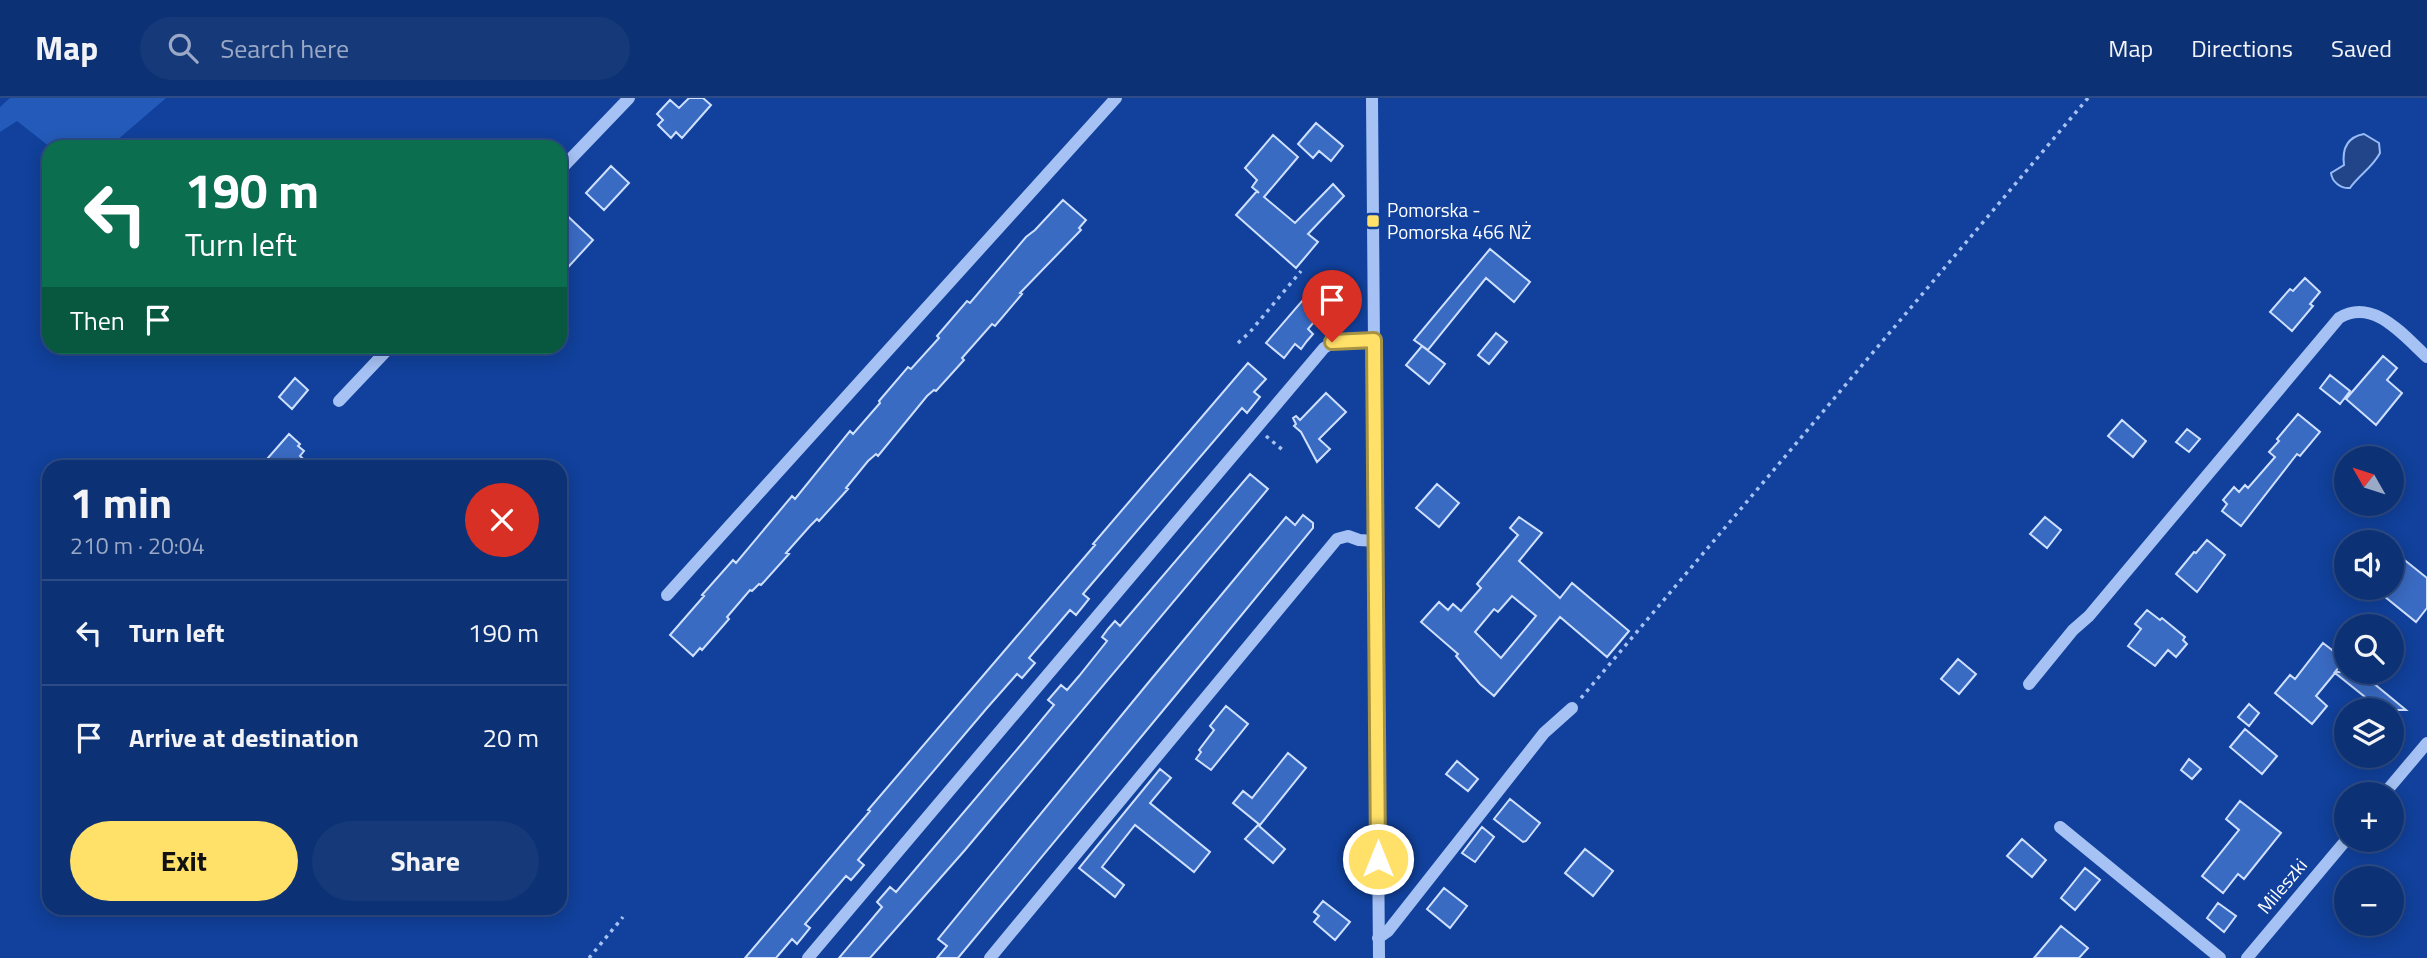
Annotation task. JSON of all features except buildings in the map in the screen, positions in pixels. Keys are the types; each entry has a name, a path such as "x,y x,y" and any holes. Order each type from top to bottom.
{"street":[{"path":"567,163 629,98"},
{"path":"667,595 1116,98"},
{"path":"1372,98 1379,958"},
{"path":"2029,684 2339,318 2350,311 2360,310 2374,314 2427,357"},
{"path":"808,958 1324,348 1340,340 1374,340"},
{"path":"339,401 383,354"},
{"path":"990,958 1337,539 1348,536 1376,541"},
{"path":"1378,939 1388,931 1544,733 1572,708"},
{"path":"2394,782 2427,743"},
{"path":"2060,827 2220,958"},
{"name":"Mileszki","path":"2247,958 2336,852"}],"path":[{"path":"1572,708 2088,98"},
{"path":"1238,344 1301,271"},
{"path":"1256,428 1285,452"},
{"path":"589,958 623,917"}],"shaded area":[{"path":"10,98 166,98 117,140 42,141 17,121 0,132 0,107"},
{"path":"2364,134 2379,143 2380,153 2350,188 2340,186 2331,173 2344,165 2345,149 2350,141"}],"place":[{"name":"Pomorska - Pomorska 466 NŻ","path":"1373,221"}],"route":[{"path":"1332,342 1374,340 1378,859"}]}
